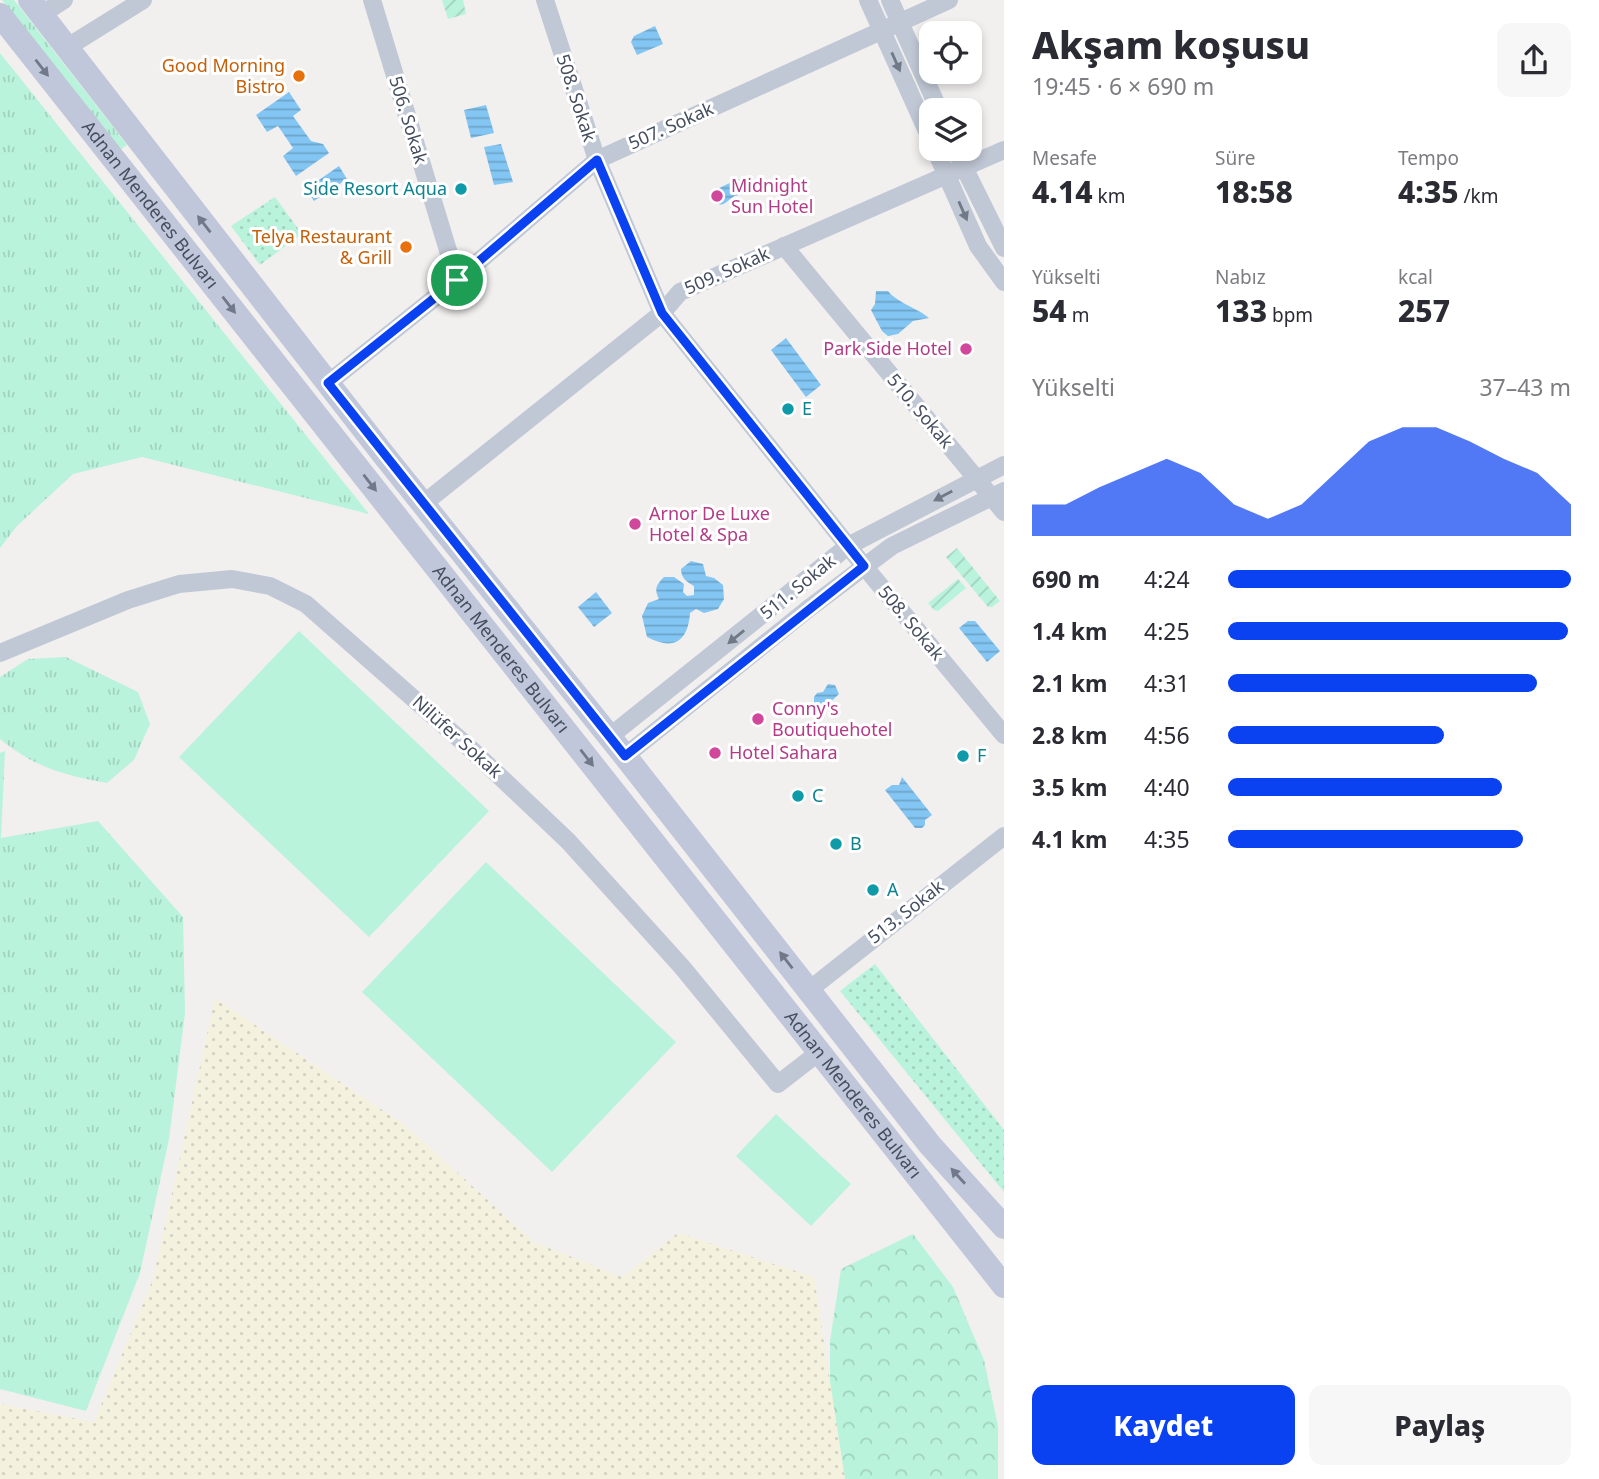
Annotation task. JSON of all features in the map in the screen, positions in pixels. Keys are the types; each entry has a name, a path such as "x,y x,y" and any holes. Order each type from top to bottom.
{"main road":[{"name":"Adnan Menderes Bulvarı","path":"36,7 423,504 625,756 930,1145 1004,1227"},
{"name":"Adnan Menderes Bulvarı","path":"0,15 818,1053 1003,1283"}],"street":[{"path":"36,7 64,0"},
{"path":"66,48 143,0"},
{"name":"506. Sokak","path":"372,0 457,280"},
{"path":"869,0 919,113"},
{"path":"890,0 934,98"},
{"name":"507. Sokak","path":"328,383 457,280 597,160 949,0"},
{"name":"508. Sokak","path":"548,1 597,160 662,313 864,566 1004,735"},
{"name":"509. Sokak","path":"423,504 662,313 680,292 1004,150"},
{"path":"940,161 978,246 1004,282"},
{"path":"961,161 1004,248"},
{"name":"510. Sokak","path":"783,246 976,479 998,494 1004,512"},
{"name":"511. Sokak","path":"609,737 848,546 1004,465"},
{"name":"511. Sokak","path":"625,756 892,546 998,494"},
{"name":"Nilüfer Sokak","path":"0,653 128,600 179,584 232,579 270,586 306,604 473,751 568,841 682,967 778,1084 818,1053"},
{"name":"513. Sokak","path":"809,990 1004,836"}],"green space":[{"path":"2,0 14,0 127,145 120,150"},
{"path":"442,0 463,0 466,14 448,19"},
{"path":"0,53 369,514 142,457 73,474 17,526 0,548"},
{"path":"275,197 302,234 260,265 231,226"},
{"path":"957,548 1000,601 992,607 988,607 946,557"},
{"path":"958,579 966,588 938,611 934,610 928,603"},
{"path":"299,631 489,811 369,937 179,757"},
{"path":"66,657 138,692 150,724 134,760 107,783 50,769 0,739 0,677 28,659"},
{"path":"5,751 1,838 98,821 183,917 185,1013 169,1139 140,1273 86,1411 0,1389 0,753"},
{"path":"486,862 676,1042 552,1172 362,992"},
{"path":"875,964 1004,1130 1004,1192 840,991"},
{"path":"776,1114 851,1184 811,1226 736,1156"},
{"path":"913,1234 953,1287 984,1360 998,1426 998,1479 841,1479 830,1445 830,1341 841,1269"}],"sand":[{"path":"215,998 406,1126 534,1242 622,1277 678,1233 814,1277 845,1479 0,1479 0,1404 94,1422 153,1279"}],"water":[{"path":"655,26 663,44 637,55 631,42 634,36"},
{"path":"289,92 301,110 293,116 311,141 323,144 329,153 296,176 283,156 293,148 278,126 267,132 256,115"},
{"path":"486,105 494,133 471,138 464,110"},
{"path":"501,144 513,182 494,185 484,147"},
{"path":"339,166 347,179 314,201 306,189"},
{"path":"738,179 747,183 747,192 723,204 715,203 712,196 715,190"},
{"path":"876,291 888,291 896,299 929,318 913,321 898,334 888,336 882,331 871,310 875,304"},
{"path":"786,338 821,385 806,397 771,350"},
{"path":"691,561 703,564 706,576 723,585 724,599 718,609 704,613 696,609 690,613 686,631 678,641 664,643 647,637 642,616 648,603 659,599 657,587 664,577 674,577 684,584 683,592 687,596 694,595 694,586 681,572"},
{"path":"596,592 612,613 594,627 578,607"},
{"path":"968,621 975,621 1000,651 987,662 959,628"},
{"path":"828,684 835,685 839,694 826,706 819,707 814,702 814,697 823,692"},
{"path":"902,777 932,815 925,820 922,828 915,828 885,790 892,785 899,785"}],"place":[{"name":"Good Morning Bistro","path":"299,76"},
{"name":"Side Resort Aqua","path":"461,189"},
{"name":"Midnight Sun Hotel","path":"717,196"},
{"name":"Telya Restaurant & Grill","path":"406,247"},
{"name":"Park Side Hotel","path":"966,349"},
{"name":"E","path":"788,409"},
{"name":"Arnor De Luxe Hotel & Spa","path":"635,524"},
{"name":"Conny's Boutiquehotel","path":"758,719"},
{"name":"Hotel Sahara","path":"715,753"},
{"name":"F","path":"963,756"},
{"name":"C","path":"798,796"},
{"name":"B","path":"836,844"},
{"name":"A","path":"873,890"}],"route":[{"path":"597,160 662,313 864,566 625,756 328,383 457,280 597,160"}]}
